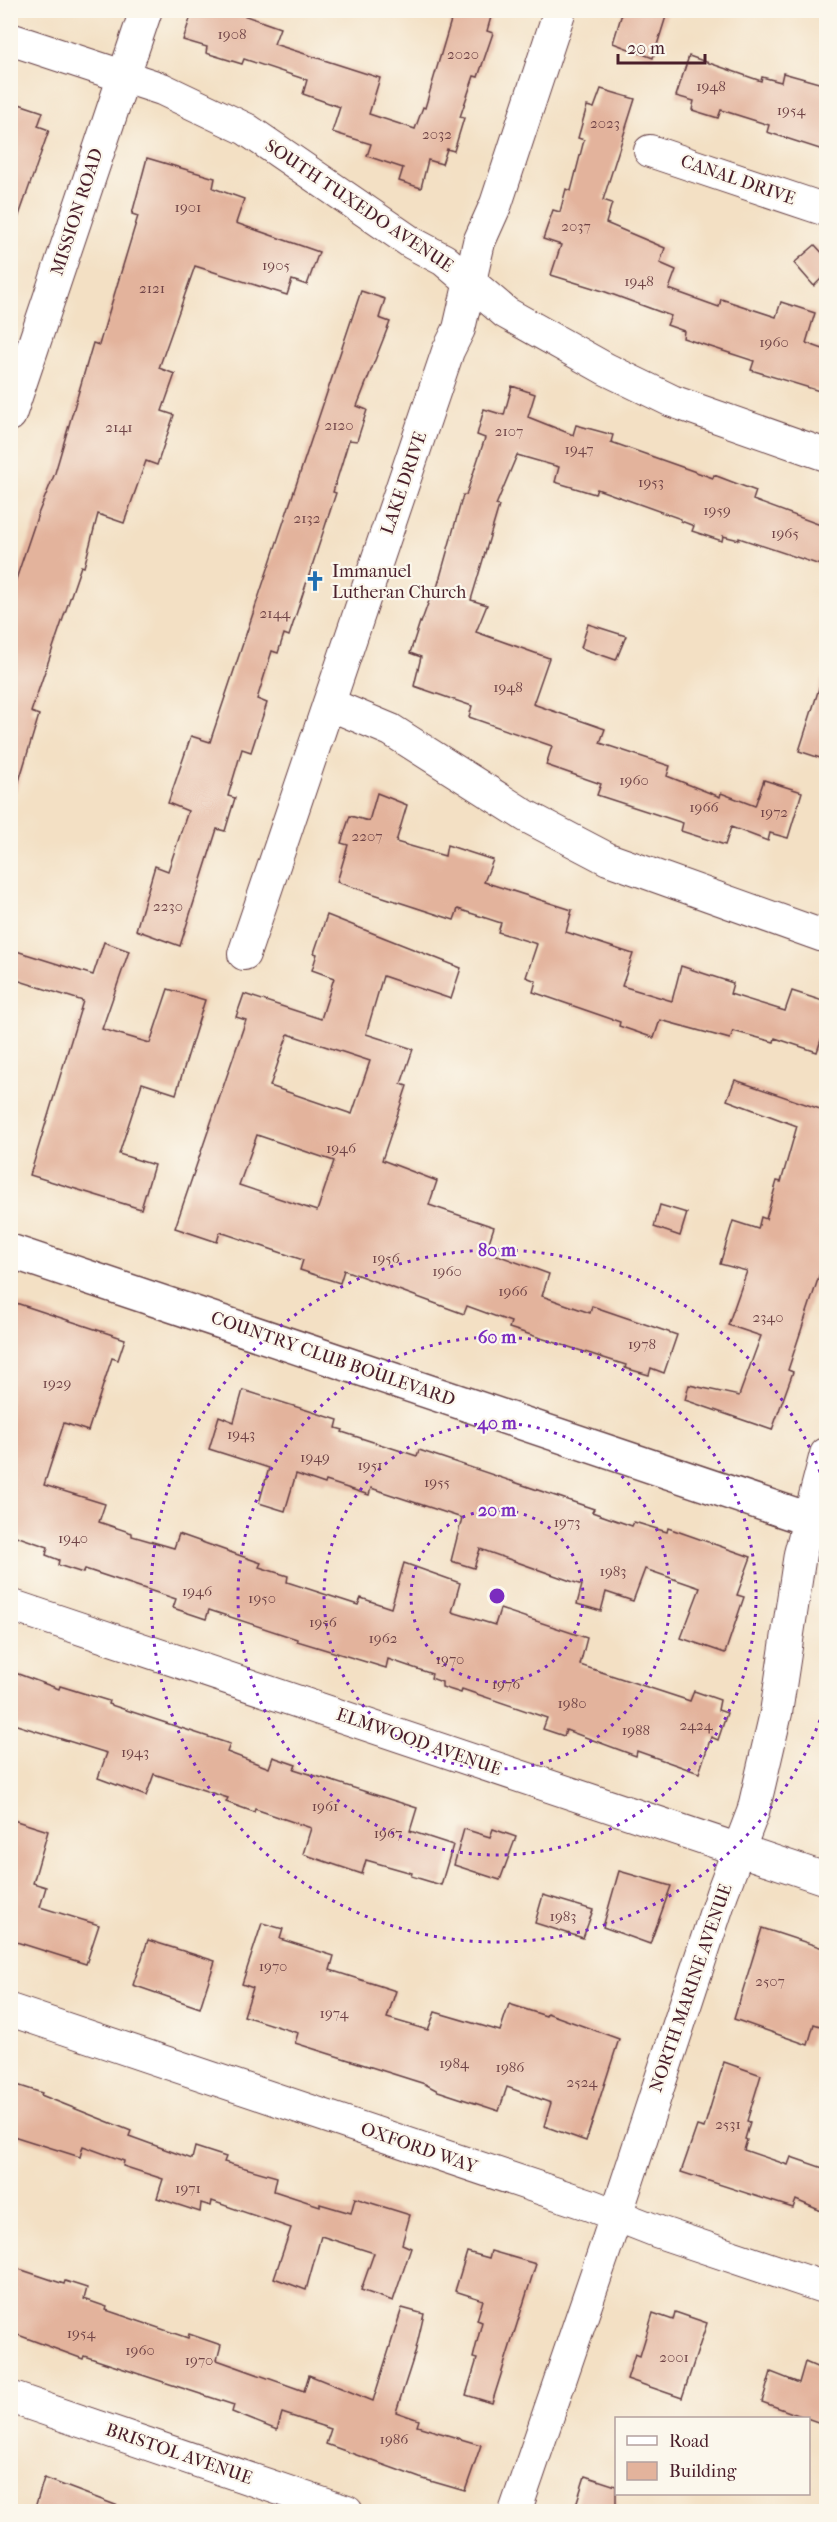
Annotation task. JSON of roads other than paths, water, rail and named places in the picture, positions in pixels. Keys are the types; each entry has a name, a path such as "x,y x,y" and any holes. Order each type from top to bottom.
{"street":[{"name":"MISSION ROAD","path":"10,415 146,10"},
{"name":"LAKE DRIVE","path":"244,954 448,351 459,329 478,242 496,204 560,10"},
{"name":"SOUTH TUXEDO AVENUE","path":"10,39 162,89 246,129 411,243 444,260 506,313 606,369 672,401 826,455"},
{"name":"CANAL DRIVE","path":"650,151 826,210"},
{"path":"329,704 391,729 526,816 608,859 826,937"},
{"name":"COUNTRY CLUB BOULEVARD","path":"10,1251 817,1522"},
{"name":"NORTH MARINE AVENUE","path":"516,2511 722,1893 753,1812 776,1713 789,1619 817,1522 826,1454"},
{"name":"ELMWOOD AVENUE","path":"10,1605 826,1879"},
{"name":"OXFORD WAY","path":"10,2010 826,2288"},
{"name":"BRISTOL AVENUE","path":"10,2397 346,2511"}],"place":[{"name":"Immanuel Lutheran Church","path":"315,581"}]}
